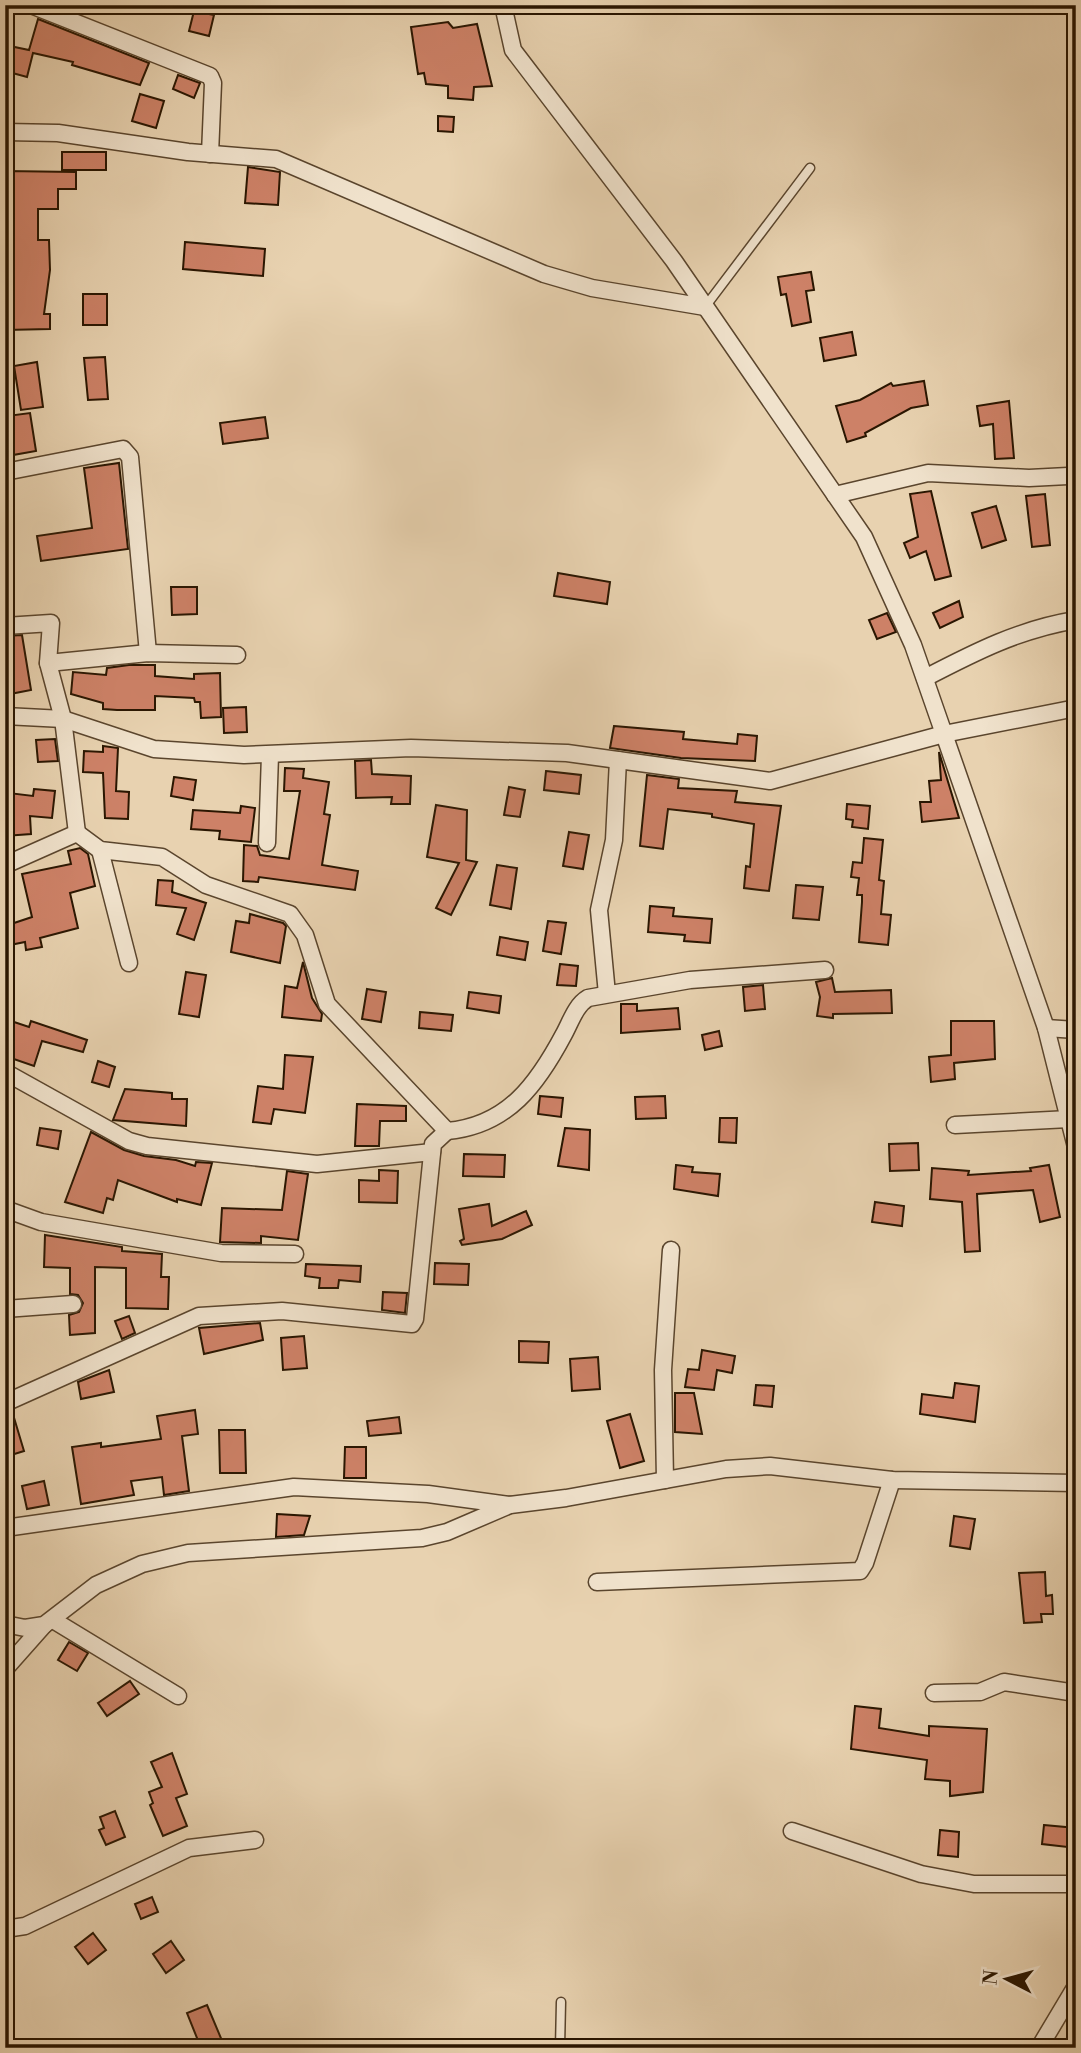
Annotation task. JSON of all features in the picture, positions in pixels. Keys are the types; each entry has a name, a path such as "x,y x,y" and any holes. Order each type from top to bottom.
{"street":[{"path":"31,5 211,76 210,154"},
{"path":"503,5 513,50 705,307 864,537 889,587 925,678 1046,1028 1076,1147"},
{"path":"5,132 58,132 210,154 283,161 544,274 592,288 705,307"},
{"path":"5,472 123,449 130,457 148,653"},
{"path":"835,495 928,473 1029,478 1068,476"},
{"path":"925,678 1013,635 1039,626 1076,620"},
{"path":"5,626 51,623 48,663 63,719 77,833 100,850 154,854 211,887 290,914 304,935 327,1004 447,1131"},
{"path":"48,663 148,653 237,655"},
{"path":"5,716 63,719 154,749 270,755 411,748 567,753 770,781 944,734 1076,708"},
{"path":"267,843 270,755"},
{"path":"607,994 599,910 614,840 618,760"},
{"path":"5,865 77,833"},
{"path":"100,850 130,963"},
{"path":"5,1403 199,1316 282,1311 412,1324 415,1320 433,1144 447,1131 486,1123 530,1089 544,1072 582,1001 690,980 825,970"},
{"path":"1046,1028 1076,1030"},
{"path":"5,1072 129,1141 148,1146 317,1164 432,1152"},
{"path":"955,1125 1069,1119"},
{"path":"5,1209 41,1222 221,1253 295,1254"},
{"path":"665,1480 663,1370 671,1250"},
{"path":"5,1309 73,1304"},
{"path":"5,1669 48,1622 96,1585 142,1564 188,1553 422,1538 446,1532 510,1505 726,1469 770,1466 892,1480 1076,1483"},
{"path":"597,1582 860,1571 892,1480"},
{"path":"5,1528 294,1487 428,1494 510,1505"},
{"path":"5,1624 25,1628 48,1622 178,1696"},
{"path":"934,1693 980,1692 1004,1682 1076,1693"},
{"path":"792,1831 934,1876 974,1884 1076,1884"},
{"path":"5,1929 25,1926 189,1847 255,1840"},
{"path":"1039,2048 1076,1986"}],"lane":[{"path":"705,307 810,168"},
{"path":"560,2048 561,2002"}],"building":[{"path":"194,11 214,15 209,36 189,31"},
{"path":"38,19 149,63 140,85 72,65 73,62 33,53 27,77 5,71 5,45 29,50"},
{"path":"448,22 453,28 477,24 492,86 474,87 473,100 448,98 448,86 426,84 424,73 418,74 411,27"},
{"path":"178,75 200,83 194,98 173,89"},
{"path":"140,94 164,101 156,128 132,121"},
{"path":"438,116 454,117 453,132 438,131"},
{"path":"62,152 106,152 106,170 62,170"},
{"path":"248,167 280,172 278,205 245,203"},
{"path":"5,171 76,172 76,189 58,189 58,209 38,209 38,240 49,240 50,270 44,314 50,314 50,329 5,330"},
{"path":"185,242 265,249 263,276 183,269"},
{"path":"811,272 814,290 806,291 811,322 792,326 786,294 781,295 778,277"},
{"path":"83,294 107,294 107,325 83,325"},
{"path":"852,332 856,355 824,361 820,338"},
{"path":"105,357 108,399 88,400 84,358"},
{"path":"37,362 43,407 21,410 14,366"},
{"path":"924,381 928,405 911,408 865,433 866,436 847,442 836,406 860,400 891,383 893,386"},
{"path":"1009,401 1014,458 995,459 993,424 980,426 977,406"},
{"path":"30,413 36,451 13,455 7,416"},
{"path":"265,417 268,438 223,444 220,423"},
{"path":"119,463 128,549 41,561 37,536 92,528 84,468"},
{"path":"931,491 951,576 935,580 926,551 910,558 904,543 918,537 910,494"},
{"path":"1045,494 1050,545 1032,547 1026,496"},
{"path":"996,506 1006,540 982,548 972,513"},
{"path":"558,573 610,582 607,604 554,596"},
{"path":"171,587 197,587 197,614 172,615"},
{"path":"959,601 963,617 940,628 933,613"},
{"path":"887,613 896,632 877,639 869,620"},
{"path":"22,635 31,690 10,694 5,681 5,636"},
{"path":"155,665 155,676 194,679 194,674 220,673 221,717 201,718 200,702 195,702 194,698 155,696 155,710 117,710 103,709 103,703 71,694 73,672 106,675 107,668"},
{"path":"246,707 247,732 224,733 223,708"},
{"path":"614,726 684,732 683,739 737,744 738,734 757,736 755,761 681,758 610,748"},
{"path":"55,739 58,761 38,762 36,740"},
{"path":"103,746 118,748 116,791 129,792 128,819 105,818 103,773 83,772 84,751 103,752"},
{"path":"939,752 959,818 922,822 920,802 931,802 929,781 941,780"},
{"path":"371,760 372,774 411,776 410,804 391,804 392,797 356,798 355,761"},
{"path":"285,768 304,769 303,778 329,782 324,814 330,815 322,865 358,871 355,890 259,877 258,882 243,881 244,845 257,846 260,855 289,859 300,791 284,791"},
{"path":"546,771 581,775 579,794 544,790"},
{"path":"647,775 679,779 678,788 737,791 735,802 781,806 769,891 744,888 746,866 750,867 754,824 712,817 712,814 668,809 663,849 640,846"},
{"path":"174,777 196,780 193,800 171,796"},
{"path":"509,787 525,790 520,817 504,815"},
{"path":"34,789 55,791 52,818 30,816 31,834 5,836 9,793 33,796"},
{"path":"847,804 870,806 868,829 852,827 853,820 846,819"},
{"path":"436,805 467,810 466,860 477,862 451,915 436,908 459,863 427,857"},
{"path":"241,806 255,808 251,842 219,839 220,831 191,829 193,810 240,813"},
{"path":"569,832 589,835 583,869 563,866"},
{"path":"864,838 883,840 879,880 884,881 881,914 891,915 888,945 859,942 862,895 857,895 859,878 851,877 853,862 862,863"},
{"path":"80,848 88,854 95,886 70,893 78,928 40,938 42,947 26,950 25,942 5,946 5,926 32,917 22,874 71,864 68,851"},
{"path":"497,865 517,868 511,909 490,905"},
{"path":"158,880 173,881 172,892 206,903 194,940 177,934 186,908 156,905"},
{"path":"796,885 823,887 819,920 793,918"},
{"path":"650,906 674,908 673,916 712,919 710,943 684,941 685,935 648,932"},
{"path":"250,914 286,926 280,963 231,952 236,921 249,923"},
{"path":"548,921 566,923 561,954 543,951"},
{"path":"500,937 528,942 525,960 497,955"},
{"path":"303,962 312,998 322,1014 321,1021 282,1017 285,986 297,988"},
{"path":"560,964 578,966 576,986 557,985"},
{"path":"186,972 206,975 199,1017 179,1014"},
{"path":"832,978 835,992 891,990 892,1013 833,1014 833,1018 817,1016 820,997 816,982"},
{"path":"763,985 765,1009 745,1011 743,987"},
{"path":"367,989 386,992 381,1022 362,1019"},
{"path":"469,992 501,996 499,1013 467,1008"},
{"path":"621,1004 637,1004 637,1011 678,1008 680,1029 621,1033"},
{"path":"420,1012 453,1015 451,1031 419,1028"},
{"path":"5,1019 29,1027 31,1021 87,1040 83,1052 42,1041 34,1066 5,1056"},
{"path":"951,1021 994,1021 995,1059 954,1063 955,1079 931,1082 929,1057 951,1055"},
{"path":"719,1031 722,1046 705,1050 702,1035"},
{"path":"285,1055 313,1057 305,1113 274,1109 271,1124 253,1122 258,1086 283,1089"},
{"path":"98,1061 115,1067 109,1087 92,1082"},
{"path":"125,1089 172,1093 172,1099 187,1099 186,1126 113,1120"},
{"path":"540,1096 563,1098 561,1117 538,1114"},
{"path":"665,1096 666,1118 636,1119 635,1097"},
{"path":"357,1104 406,1106 406,1121 380,1121 379,1146 355,1146"},
{"path":"720,1118 737,1118 736,1143 719,1142"},
{"path":"40,1128 61,1131 58,1149 37,1145"},
{"path":"565,1128 590,1130 589,1170 558,1166"},
{"path":"91,1132 124,1150 144,1156 176,1160 195,1166 196,1162 212,1163 201,1205 177,1199 177,1202 118,1180 113,1200 107,1198 103,1213 65,1202"},
{"path":"918,1143 919,1170 890,1171 889,1144"},
{"path":"464,1154 505,1155 504,1177 463,1176"},
{"path":"676,1165 693,1167 692,1172 720,1174 718,1196 674,1189"},
{"path":"1049,1165 1060,1217 1040,1222 1033,1190 977,1194 980,1251 965,1252 962,1202 930,1199 932,1168 969,1171 968,1175 1031,1171 1030,1168"},
{"path":"379,1170 398,1171 397,1203 359,1202 359,1180 379,1181"},
{"path":"287,1171 308,1174 298,1240 261,1236 261,1243 220,1242 222,1208 282,1210"},
{"path":"875,1202 904,1206 902,1226 872,1222"},
{"path":"489,1204 492,1226 526,1211 532,1225 502,1239 462,1245 460,1241 464,1239 459,1209"},
{"path":"45,1235 122,1247 122,1251 162,1254 161,1277 169,1277 168,1309 126,1308 126,1268 95,1267 95,1333 70,1335 69,1315 79,1312 83,1303 78,1295 70,1294 70,1268 44,1267"},
{"path":"435,1263 469,1264 468,1285 434,1284"},
{"path":"306,1264 361,1266 360,1282 339,1280 338,1288 319,1288 320,1278 305,1276"},
{"path":"383,1292 407,1293 405,1313 382,1310"},
{"path":"129,1316 135,1333 122,1339 115,1321"},
{"path":"260,1323 263,1340 204,1354 199,1328"},
{"path":"304,1336 307,1368 283,1370 281,1338"},
{"path":"519,1341 549,1342 548,1363 519,1362"},
{"path":"702,1350 735,1356 732,1373 717,1370 714,1390 685,1387 688,1369 699,1370"},
{"path":"598,1357 600,1389 572,1391 570,1359"},
{"path":"109,1370 114,1392 81,1399 78,1382"},
{"path":"955,1383 979,1386 975,1422 920,1414 922,1394 953,1398"},
{"path":"756,1385 774,1386 772,1407 754,1405"},
{"path":"675,1393 694,1393 702,1434 675,1432"},
{"path":"195,1410 198,1434 182,1436 189,1491 164,1495 162,1477 131,1481 134,1495 81,1504 72,1447 101,1443 101,1447 161,1439 157,1416"},
{"path":"12,1411 24,1451 5,1457 5,1413"},
{"path":"630,1414 644,1461 620,1468 607,1421"},
{"path":"399,1417 401,1433 369,1436 367,1421"},
{"path":"219,1430 245,1430 246,1473 220,1473"},
{"path":"345,1447 366,1447 366,1478 344,1478"},
{"path":"44,1481 49,1505 27,1509 22,1486"},
{"path":"277,1514 310,1516 304,1535 276,1537"},
{"path":"954,1516 975,1519 970,1549 950,1546"},
{"path":"1045,1572 1046,1596 1052,1595 1053,1614 1041,1614 1042,1622 1024,1623 1019,1573"},
{"path":"69,1642 88,1653 77,1671 58,1660"},
{"path":"130,1681 139,1694 107,1716 98,1703"},
{"path":"855,1706 881,1709 879,1728 929,1736 929,1726 987,1729 983,1792 950,1796 950,1781 925,1779 927,1760 851,1749"},
{"path":"172,1753 187,1794 176,1798 187,1826 163,1836 150,1805 153,1803 149,1792 162,1787 151,1762"},
{"path":"115,1811 125,1837 106,1845 99,1830 104,1828 100,1817"},
{"path":"1044,1825 1076,1828 1076,1848 1042,1844"},
{"path":"940,1830 959,1832 958,1857 938,1855"},
{"path":"152,1897 158,1912 141,1919 135,1904"},
{"path":"93,1933 106,1950 88,1964 75,1947"},
{"path":"171,1941 184,1960 166,1973 153,1954"},
{"path":"207,2005 223,2043 213,2048 201,2048 187,2013"}]}
